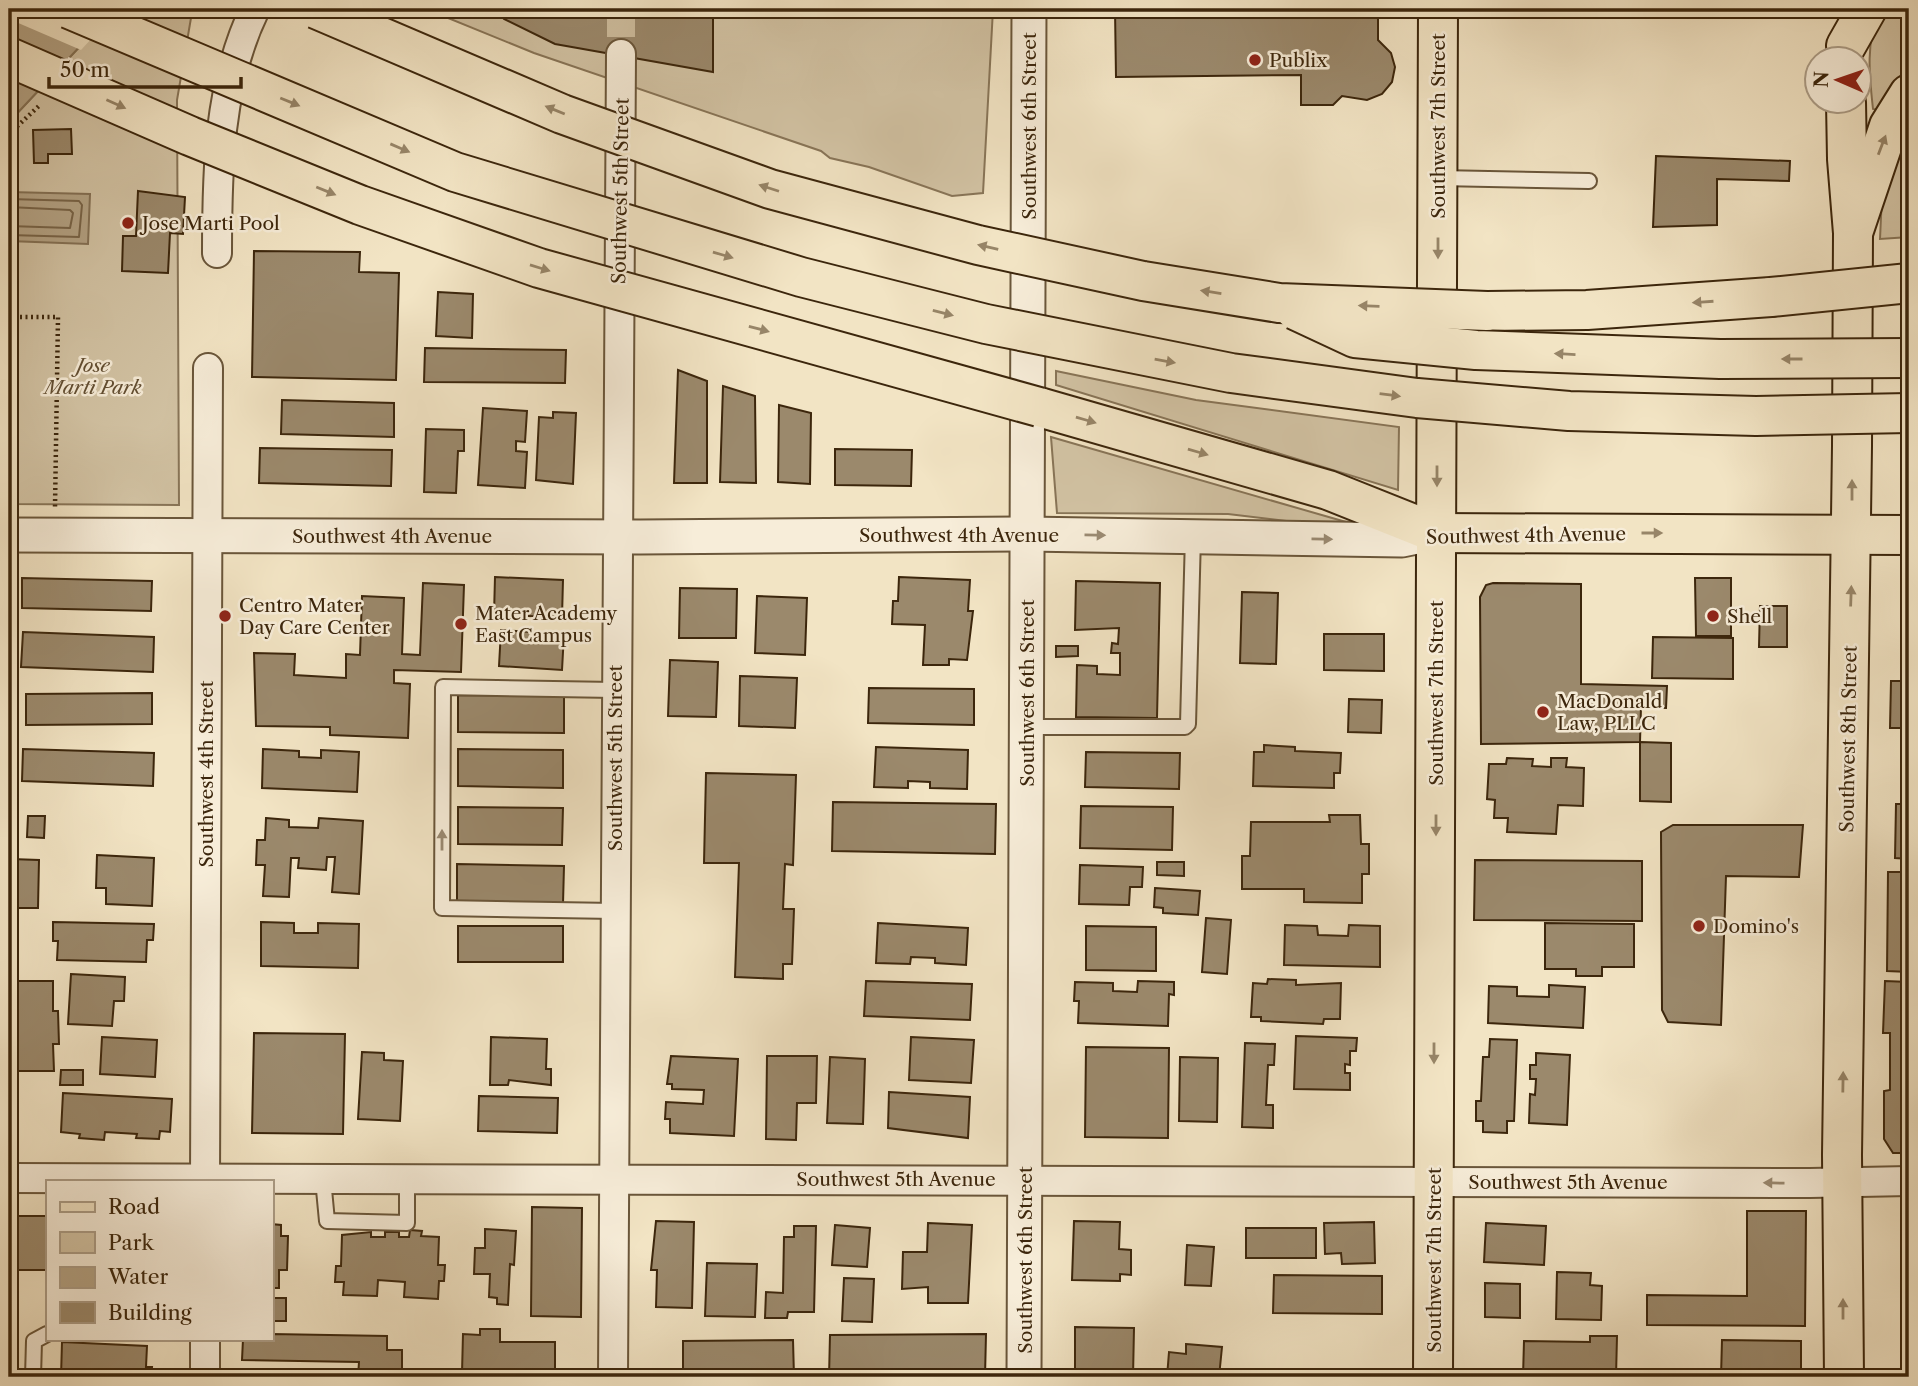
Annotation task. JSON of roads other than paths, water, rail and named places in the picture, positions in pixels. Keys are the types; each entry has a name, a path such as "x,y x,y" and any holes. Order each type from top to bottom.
{"main road":[{"path":"69,9 455,172 788,274 1013,329 1231,373 1417,398 1569,411 1756,416 1909,412"},
{"path":"316,9 562,114 770,189 1070,266 1279,303 1487,312 1587,310 1909,283"},
{"name":"Southwest 7th Street","path":"1433,1377 1438,9"},
{"path":"1846,38 1867,9"},
{"path":"9,57 360,205 540,268 1328,490 1436,533"},
{"path":"1853,233 1889,126 1909,94"},
{"name":"Southwest 8th Street","path":"1844,1377 1842,1182 1852,534 1853,233 1846,116"},
{"path":"1279,303 1356,338 1476,349 1720,359 1909,358"},
{"name":"Southwest 4th Avenue","path":"1436,533 1909,535"}],"street":[{"path":"217,253 219,141 236,64 255,9"},
{"name":"Southwest 6th Street","path":"1024,1377 1029,9"},
{"name":"Southwest 5th Street","path":"612,1377 621,54"},
{"name":"Southwest 4th Street","path":"205,1180 208,368"},
{"name":"Southwest 4th Avenue","path":"9,535 616,537 1027,534 1402,540 1436,533"},
{"name":"Southwest 5th Avenue","path":"9,1178 1909,1181"},
{"path":"205,1340 205,1377"}],"lane":[{"path":"1438,178 1588,181"},
{"path":"1027,727 1185,727 1188,724 1193,537"},
{"path":"615,690 443,687 442,908 615,911"},
{"path":"324,1179 327,1221 407,1223 407,1178"},
{"path":"33,1377 34,1342 46,1335"}],"water":[{"path":"9,9 115,9 9,122"},
{"path":"9,192 90,194 88,244 9,241"}],"tunnel":[{"path":"621,9 621,54"}],"place":[{"name":"Publix","path":"1255,60"},
{"name":"Jose Marti Pool","path":"128,223"},
{"name":"Centro Mater Day Care Center","path":"225,616"},
{"name":"Shell","path":"1713,616"},
{"name":"Mater Academy East Campus","path":"461,624"},
{"name":"MacDonald Law, PLLC","path":"1543,712"},
{"name":"Domino's","path":"1699,926"}],"park label":[{"name":"Jose Marti Park","path":"93,376"}]}
